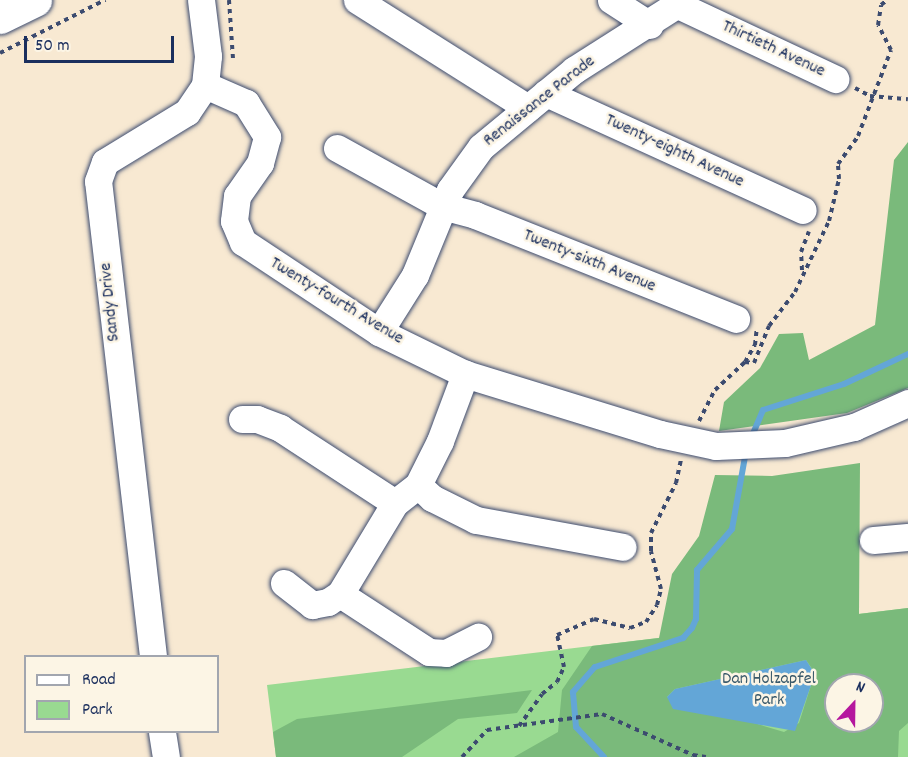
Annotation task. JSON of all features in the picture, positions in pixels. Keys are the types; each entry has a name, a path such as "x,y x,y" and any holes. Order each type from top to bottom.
{"main road":[{"path":"0,17 35,0"}],"street":[{"path":"201,0 208,56 206,85"},
{"name":"Twenty-eighth Avenue","path":"357,0 537,101 803,210"},
{"path":"611,0 650,25"},
{"name":"Renaissance Parade","path":"379,332 415,275 442,206 481,147 574,70 650,25 681,3"},
{"name":"Thirtieth Avenue","path":"681,3 835,79"},
{"name":"Twenty-fourth Avenue","path":"206,85 246,103 267,137 260,163 237,196 234,221 243,242 379,332 465,374 690,440 737,445 769,443 854,427 908,403"},
{"name":"Sandy Drive","path":"153,655 98,181 105,162 187,112 206,85"},
{"name":"Twenty-sixth Avenue","path":"338,148 442,206 475,215 736,319"},
{"path":"284,583 312,605 328,602 340,594 395,502 418,485 440,441 465,374"},
{"path":"242,419 258,419 280,428 395,502"},
{"path":"418,485 432,498 476,520 623,547"},
{"path":"873,540 908,537"},
{"path":"340,594 429,652 446,653 478,637"},
{"path":"162,733 166,757"}],"path":[{"path":"0,53 105,0"},
{"path":"229,0 232,70"},
{"path":"519,726 542,694 557,682 564,667 557,635 594,619 630,628 646,622 657,605 661,583 651,551 651,533 676,483 690,440 715,390 746,362 754,363 769,327 795,292 802,272 829,220 839,178 838,164 858,136 870,96 891,50 878,25 881,5 887,0"},
{"path":"835,79 870,96 908,99"},
{"path":"801,252 802,272"},
{"path":"462,757 487,730 602,714 693,755 706,757"}],"green space":[{"path":"908,142 908,388 847,413 719,431 724,402 760,368 779,334 803,333 809,360 875,325 894,160"},
{"path":"860,463 859,614 908,608 908,723 899,731 898,757 514,757 558,732 562,690 592,646 659,638 672,574 699,536 715,475 772,476","holes":["806,660 815,673 799,723 784,732 667,697 675,689"]},
{"name":"Dan Holzapfel Park","path":"908,608 908,757 276,757 267,685"},
{"path":"532,690 517,713 458,719 402,757 276,757 273,732 297,719"}],"water":[{"path":"806,660 815,674 795,731 673,709 667,697 675,689"}],"waterway":[{"path":"752,436 763,410 844,384 908,354"},
{"path":"604,757 576,727 573,692 595,667 683,638 692,628 696,619 697,570 732,529 746,451"}]}
